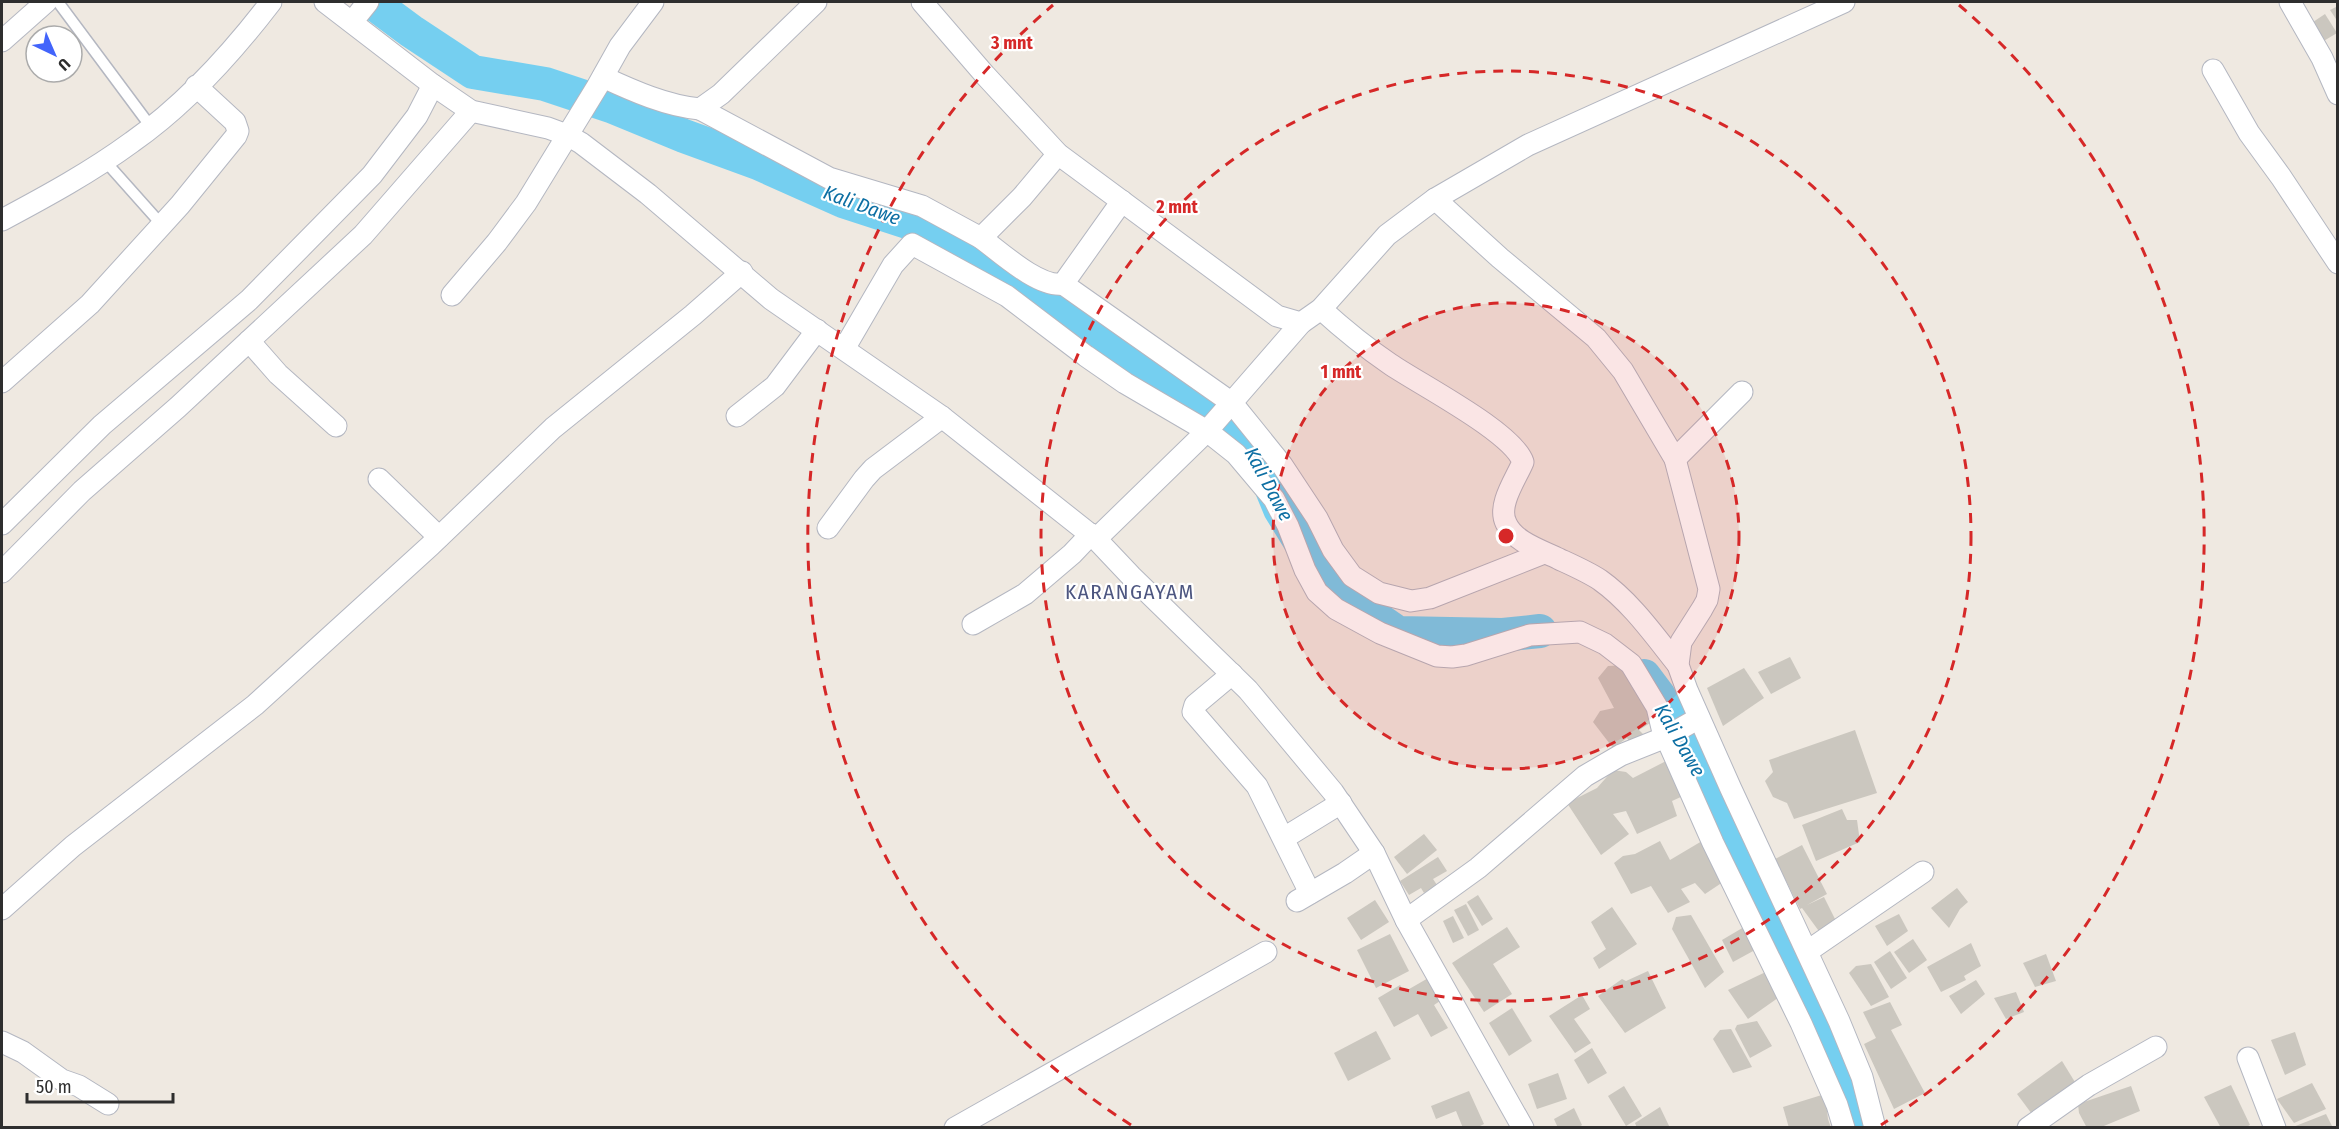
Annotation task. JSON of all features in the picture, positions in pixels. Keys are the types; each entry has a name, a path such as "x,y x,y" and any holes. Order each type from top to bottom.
{"street":[{"path":"2,42 46,2"},
{"path":"2,220 64,187 134,142 196,86 252,26 271,2"},
{"path":"325,2 433,85 471,111 548,128 572,127"},
{"path":"452,296 526,203 620,46 653,2"},
{"path":"700,109 721,94 816,2"},
{"path":"922,2 1058,154 1277,316 1301,323"},
{"path":"973,624 1025,594 1093,537 1221,415 1301,323 1321,309 1387,235 1435,198 1528,145 1844,2"},
{"path":"2290,2 2322,58 2337,94"},
{"path":"352,22 366,3"},
{"path":"2213,70 2249,133 2281,177 2337,263"},
{"path":"600,82 700,109 829,178 922,206 981,238 1017,266 1048,283 1063,284 1282,465 1317,518 1333,550 1352,576 1379,593 1411,601 1430,598 1544,553"},
{"path":"2,524 102,425 249,300 379,166 417,116 433,85"},
{"path":"2,382 90,304 162,225 227,148 238,131 235,122 196,86"},
{"path":"2,572 82,491 178,407 363,236 471,111"},
{"path":"572,127 581,143 648,194 771,299 942,417 1093,537 1248,690 1341,803 1374,853 1406,920 1523,1128"},
{"path":"981,238 1022,197 1058,154"},
{"path":"1435,198 1500,258 1596,338 1623,371 1675,459 1708,589 1707,600 1681,642 1678,665 1682,728 1713,843 1801,1023 1837,1105 1844,1128"},
{"path":"1063,284 1122,201"},
{"path":"844,349 893,265 912,244 1007,296 1039,322 1125,383 1221,415"},
{"path":"2,909 73,846 255,705 439,537 553,428 693,315 742,272"},
{"path":"1321,309 1377,355 1435,390 1509,442 1520,453 1523,462 1506,501 1503,514 1505,522 1524,541 1600,580 1637,614 1678,665"},
{"path":"737,416 775,386 817,330"},
{"path":"249,340 278,374 336,426"},
{"path":"1675,459 1742,392"},
{"path":"1221,415 1236,454 1274,499 1317,592 1336,609 1380,633 1437,656 1452,657 1466,654 1530,635 1580,632 1605,644 1631,664 1657,707 1682,728 1808,951 1862,1077 1875,1128"},
{"path":"828,528 873,469 942,417"},
{"path":"379,479 439,537"},
{"path":"1232,674 1195,705 1192,712 1257,786 1284,838 1304,897 1374,853"},
{"path":"1406,920 1478,868 1585,776 1621,755 1682,728"},
{"path":"1284,838 1341,803"},
{"path":"1808,951 1923,872"},
{"path":"955,1128 1266,952"},
{"path":"2,1042 23,1052 62,1080 79,1086 108,1104"},
{"path":"2028,1128 2089,1085 2156,1047"},
{"path":"2248,1058 2275,1128"}],"lane":[{"path":"58,2 152,127"},
{"path":"105,161 162,225"}],"building":[{"path":"2338,6 2338,22 2330,10"},
{"path":"2325,14 2337,33 2322,42 2310,24"},
{"path":"1790,657 1801,678 1771,694 1758,672"},
{"path":"1627,665 1658,718 1639,730 1648,739 1632,745 1627,738 1613,748 1593,722 1600,711 1614,708 1598,678 1608,666"},
{"path":"1744,668 1764,698 1723,726 1707,688"},
{"path":"1855,730 1877,793 1794,819 1787,803 1773,797 1765,781 1773,772 1769,760"},
{"path":"1668,760 1683,796 1672,801 1677,816 1637,834 1626,811 1613,814 1629,834 1601,855 1567,803 1597,788 1613,770 1626,772 1633,778"},
{"path":"1842,809 1847,820 1857,820 1860,842 1816,861 1802,825"},
{"path":"1424,834 1437,850 1407,874 1394,857"},
{"path":"1660,841 1670,860 1702,841 1726,880 1705,894 1695,883 1681,889 1690,902 1668,913 1651,886 1631,894 1614,863 1623,856 1635,854"},
{"path":"1802,845 1827,894 1807,905 1824,897 1837,923 1821,934 1802,908 1800,909 1775,859"},
{"path":"1438,857 1447,871 1433,879 1437,885 1424,893 1421,888 1409,895 1400,881"},
{"path":"1957,888 1968,902 1960,909 1949,928 1931,908"},
{"path":"1478,895 1493,919 1482,926 1467,902"},
{"path":"1375,900 1389,922 1361,940 1347,918"},
{"path":"1466,904 1479,930 1468,936 1454,910"},
{"path":"1612,907 1637,944 1599,969 1593,958 1606,949 1591,922"},
{"path":"1899,914 1908,931 1887,946 1875,926"},
{"path":"1691,915 1724,972 1705,988 1672,929 1676,917"},
{"path":"1453,916 1464,938 1453,943 1443,921"},
{"path":"1507,927 1520,947 1493,964 1512,994 1484,1012 1452,963"},
{"path":"1744,927 1755,950 1733,962 1722,940"},
{"path":"1390,934 1409,971 1376,988 1357,950"},
{"path":"1913,939 1927,960 1909,973 1894,952"},
{"path":"1971,943 1981,966 1964,976 1966,980 1941,992 1927,967"},
{"path":"1890,951 1907,978 1891,989 1874,962"},
{"path":"2046,954 2056,981 2035,987 2023,963"},
{"path":"1871,964 1889,997 1871,1006 1849,973 1856,966"},
{"path":"1772,969 1782,995 1748,1019 1728,990"},
{"path":"1648,971 1666,1008 1625,1033 1598,996 1622,979 1626,981"},
{"path":"1430,977 1443,999 1434,1005 1448,1028 1431,1037 1418,1014 1394,1027 1378,998 1400,985 1404,992"},
{"path":"1976,980 1985,994 1961,1014 1949,996"},
{"path":"2016,992 2024,1012 2006,1019 1994,998"},
{"path":"1582,995 1590,1009 1574,1019 1591,1043 1575,1053 1549,1016"},
{"path":"1890,1002 1902,1025 1891,1030 1925,1093 1894,1109 1864,1044 1876,1038 1863,1012"},
{"path":"1512,1008 1532,1041 1509,1056 1489,1023"},
{"path":"1757,1021 1772,1046 1750,1058 1735,1029 1737,1025"},
{"path":"1731,1029 1752,1067 1733,1073 1713,1039 1720,1030"},
{"path":"1376,1031 1391,1059 1348,1081 1334,1053"},
{"path":"2295,1032 2306,1065 2285,1075 2271,1040"},
{"path":"1592,1048 1607,1073 1588,1084 1574,1060"},
{"path":"2062,1061 2078,1087 2035,1118 2017,1094"},
{"path":"1558,1073 1567,1099 1537,1109 1528,1084"},
{"path":"2312,1083 2326,1109 2294,1123 2277,1099"},
{"path":"2231,1085 2250,1125 2244,1128 2221,1128 2204,1097"},
{"path":"1624,1086 1642,1116 1626,1126 1608,1096"},
{"path":"2131,1086 2140,1111 2099,1128 2087,1128 2079,1113 2078,1104"},
{"path":"1469,1091 1484,1124 1476,1128 1463,1128 1456,1111 1436,1119 1431,1106"},
{"path":"1825,1094 1831,1128 1789,1128 1783,1107"},
{"path":"1660,1107 1670,1128 1637,1128 1635,1123"},
{"path":"1574,1108 1582,1125 1578,1128 1558,1128 1554,1119"},
{"path":"2326,1114 2333,1128 2293,1128 2293,1127"}],"waterway":[{"name":"Kali Dawe","path":"372,2 473,72 545,84 611,106 758,163 843,201 923,227 993,262 1087,329 1220,410 1257,453 1280,509 1320,574 1356,604 1398,633 1503,635 1540,631"},
{"name":"Kali Dawe","path":"1644,676 1659,696 1684,739 1716,811 1826,1030 1852,1096 1857,1128"}],"district":[{"name":"KARANGAYAM","path":"1130,592"}]}
